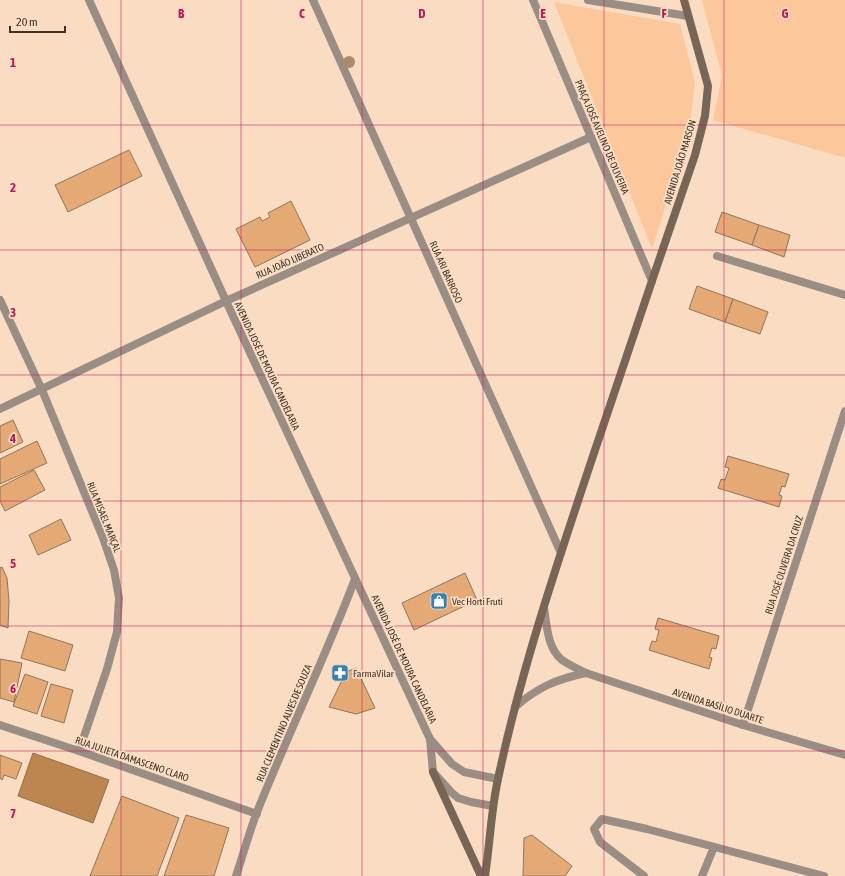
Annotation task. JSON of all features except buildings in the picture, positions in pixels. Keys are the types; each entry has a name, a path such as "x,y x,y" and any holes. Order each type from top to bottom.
{"main road":[{"name":"AVENIDA JOÃO MARSON","path":"485,876 493,806 515,707 561,553 695,155 705,116 708,86 684,0"},
{"path":"433,772 481,876"}],"street":[{"name":"AVENIDA JOSÉ DE MOURA CANDELARIA","path":"89,0 226,301 430,739 452,764 464,772 498,779"},
{"name":"RUA ARI BARROSO","path":"313,0 561,553"},
{"name":"PRAÇA JOSÉ AVELINO DE OLIVEIRA","path":"533,0 652,281"},
{"path":"588,0 688,16"},
{"name":"RUA JOÃO LIBERATO","path":"0,409 226,301 591,137"},
{"path":"717,256 845,295"},
{"name":"RUA MISAEL MARÇAL","path":"0,300 42,390 103,538 114,570 119,598 117,632 107,669 79,751"},
{"name":"RUA JOSÉ OLIVEIRA DA CRUZ","path":"743,725 845,411"},
{"name":"RUA CLEMENTINO ALVES DE SOUZA","path":"236,876 257,814 317,670 335,632 356,579"},
{"name":"AVENIDA BASÍLIO DUARTE","path":"544,608 550,641 554,651 561,659 586,673 743,725 845,755"},
{"path":"515,707 528,696 551,683 564,678 586,673"},
{"name":"RUA JULIETA DAMASCENO CLARO","path":"0,725 79,751 257,814"},
{"name":"AVENIDA JOSÉ DE MOURA CANDELARIA","path":"430,739 433,772"},
{"path":"433,772 458,798 493,806"},
{"path":"644,876 600,842 594,829 602,819 714,846 824,876"},
{"path":"702,876 714,846"}],"shaded area":[{"path":"702,0 845,0 845,158 713,120 722,76"},
{"path":"554,2 680,24 695,83 689,132 652,249"},
{"path":"33,753 109,780 93,823 18,796"}],"place":[{"name":"Vec Horti Fruti","path":"439,601"},
{"name":"FarmaVilar","path":"340,673"}]}
